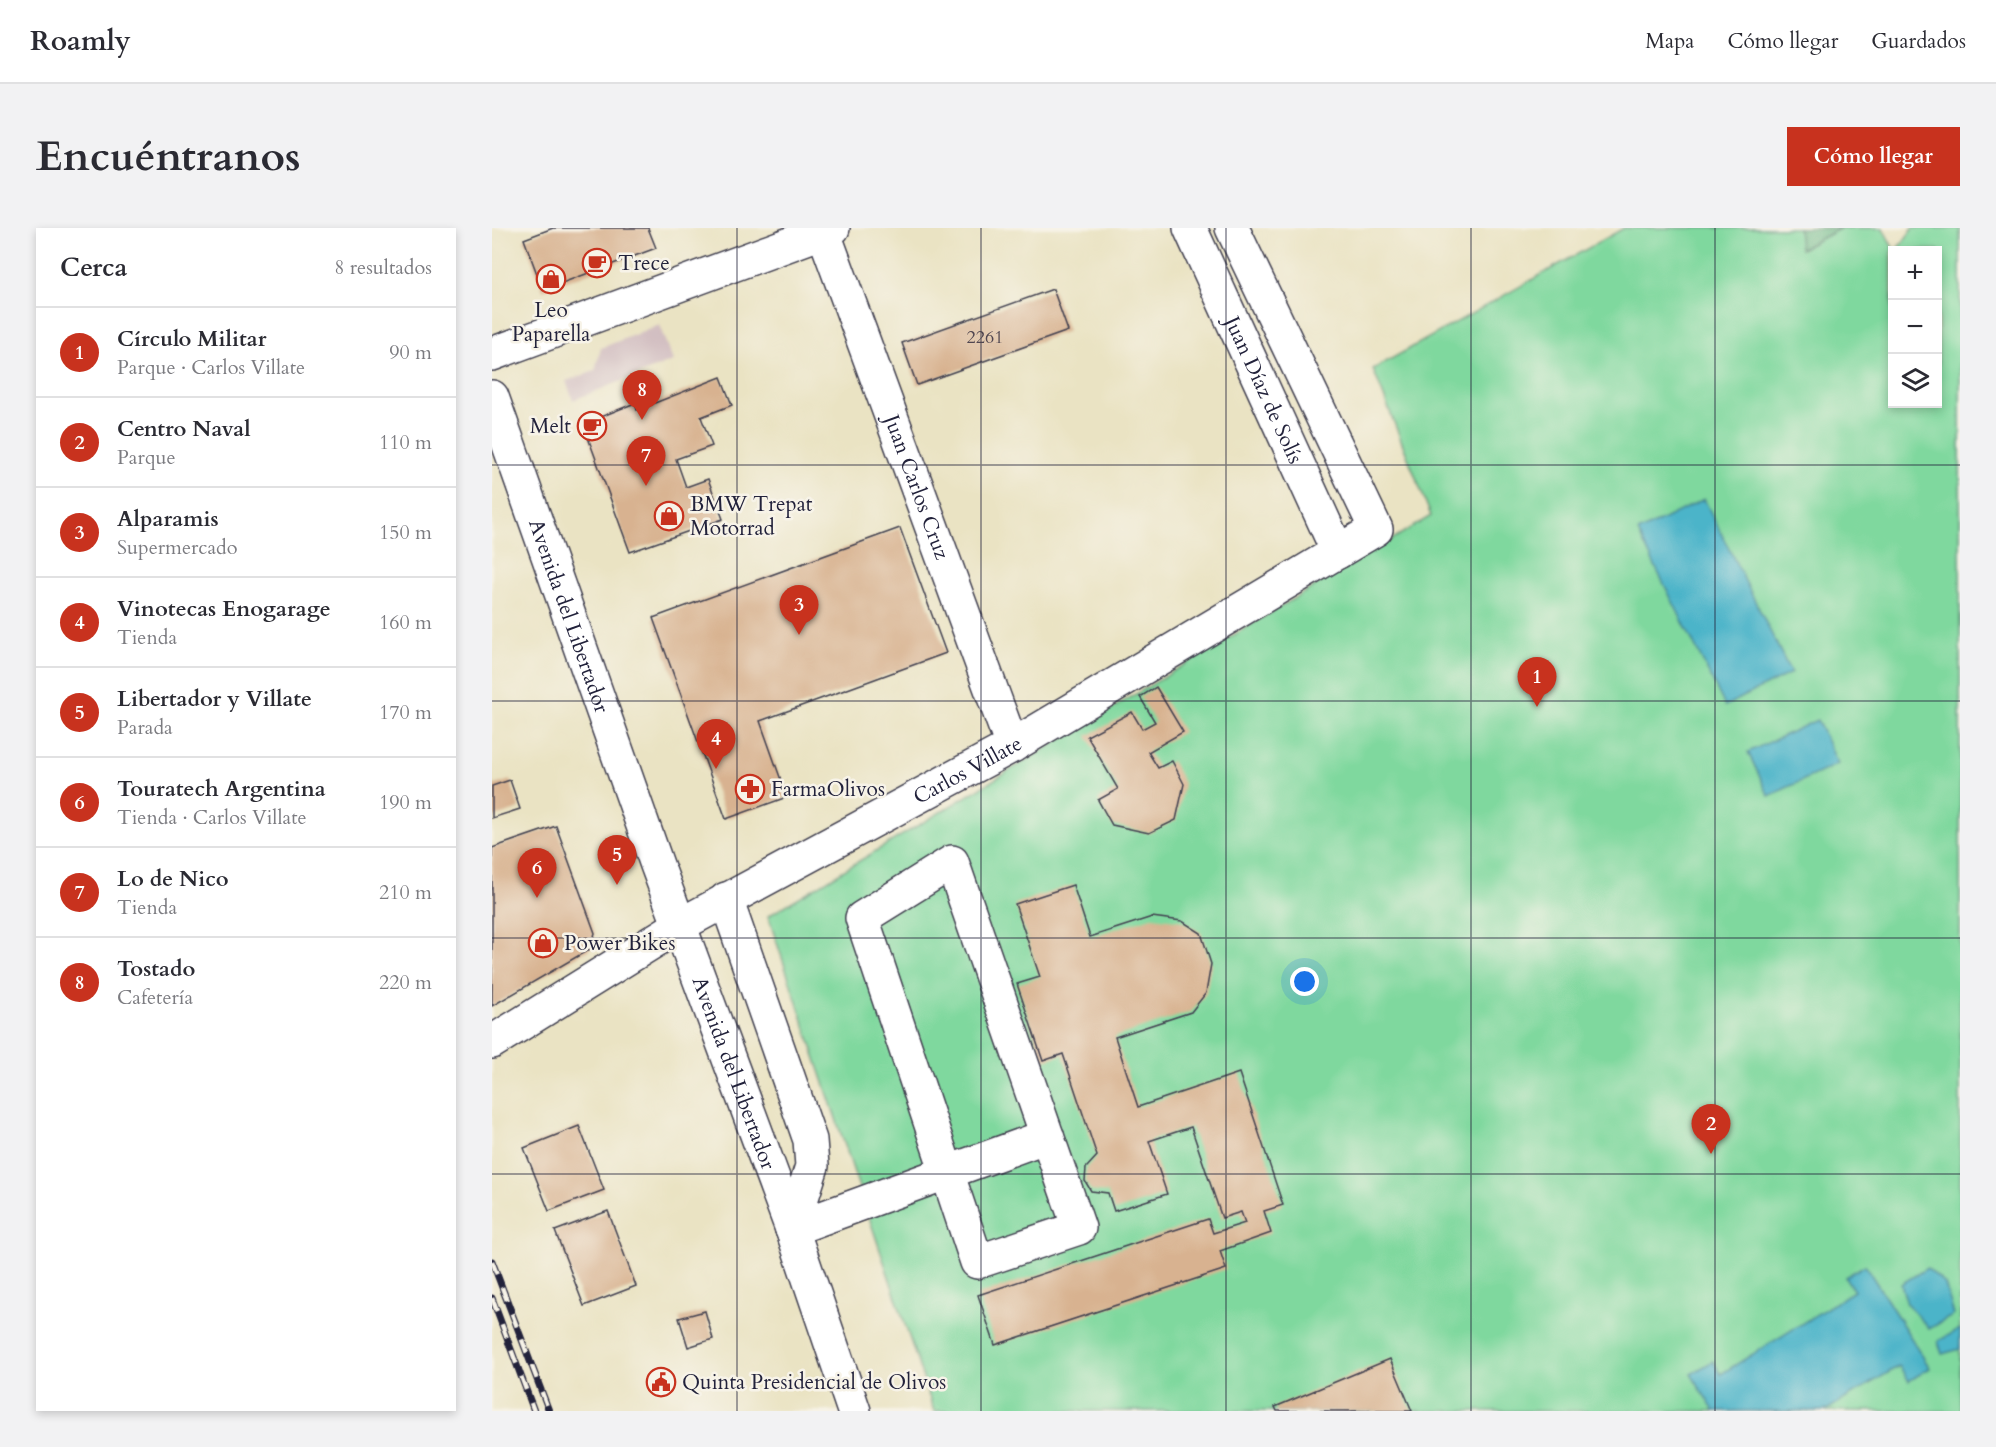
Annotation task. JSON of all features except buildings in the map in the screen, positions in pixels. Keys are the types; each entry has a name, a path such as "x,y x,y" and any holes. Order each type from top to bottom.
{"street":[{"name":"Juan Díaz de Solís","path":"1190,228 1338,552"},
{"name":"Juan Díaz de Solís","path":"1232,228 1376,529"},
{"path":"492,354 826,229"},
{"name":"Juan Carlos Cruz","path":"826,229 1012,746"},
{"name":"Avenida del Libertador","path":"492,397 680,925 792,1230 854,1411"},
{"name":"Carlos Villate","path":"492,1042 680,925 1012,746 1376,529"},
{"path":"952,862 1047,1136 1079,1228 977,1262 862,918 952,862"},
{"path":"726,899 810,1140 812,1166 792,1230"},
{"path":"792,1230 1047,1136"}],"shaded area":[{"path":"659,325 673,361 573,400 566,381 595,371 601,348"}],"green space":[{"path":"1624,228 1798,228 1801,249 1841,228 1883,228 1892,246 1888,246 1888,408 1942,408 1942,246 1900,246 1913,228 1960,228 1960,1411 934,1411 768,916 1431,516 1373,369"},
{"path":"1798,228 1841,228 1800,249"}],"water":[{"path":"1704,499 1791,673 1725,706 1638,532"},
{"path":"1817,720 1838,764 1769,796 1748,752"},
{"path":"1865,1265 1930,1368 1909,1381 1899,1366 1825,1411 1714,1411 1691,1374 1713,1361 1721,1374 1854,1291 1845,1277"},
{"path":"1927,1268 1945,1284 1954,1315 1929,1329 1907,1304 1901,1284"},
{"path":"1960,1329 1960,1349 1942,1354 1938,1341"}],"railway":[{"path":"492,1261 549,1411"},
{"path":"492,1298 534,1411"}],"place":[{"name":"Trece","path":"597,263"},
{"name":"Leo Paparella","path":"551,279"},
{"name":"Tostado","path":"642,420"},
{"name":"Melt","path":"592,426"},
{"name":"Lo de Nico","path":"646,486"},
{"name":"BMW Trepat Motorrad","path":"669,516"},
{"name":"Alparamis","path":"799,635"},
{"name":"Círculo Militar","path":"1537,707"},
{"name":"Vinotecas Enogarage","path":"716,769"},
{"name":"FarmaOlivos","path":"750,789"},
{"name":"Libertador y Villate","path":"617,885"},
{"name":"Touratech Argentina","path":"537,898"},
{"name":"Power Bikes","path":"543,943"},
{"name":"Centro Naval","path":"1711,1154"},
{"name":"Quinta Presidencial de Olivos","path":"661,1382"}]}
